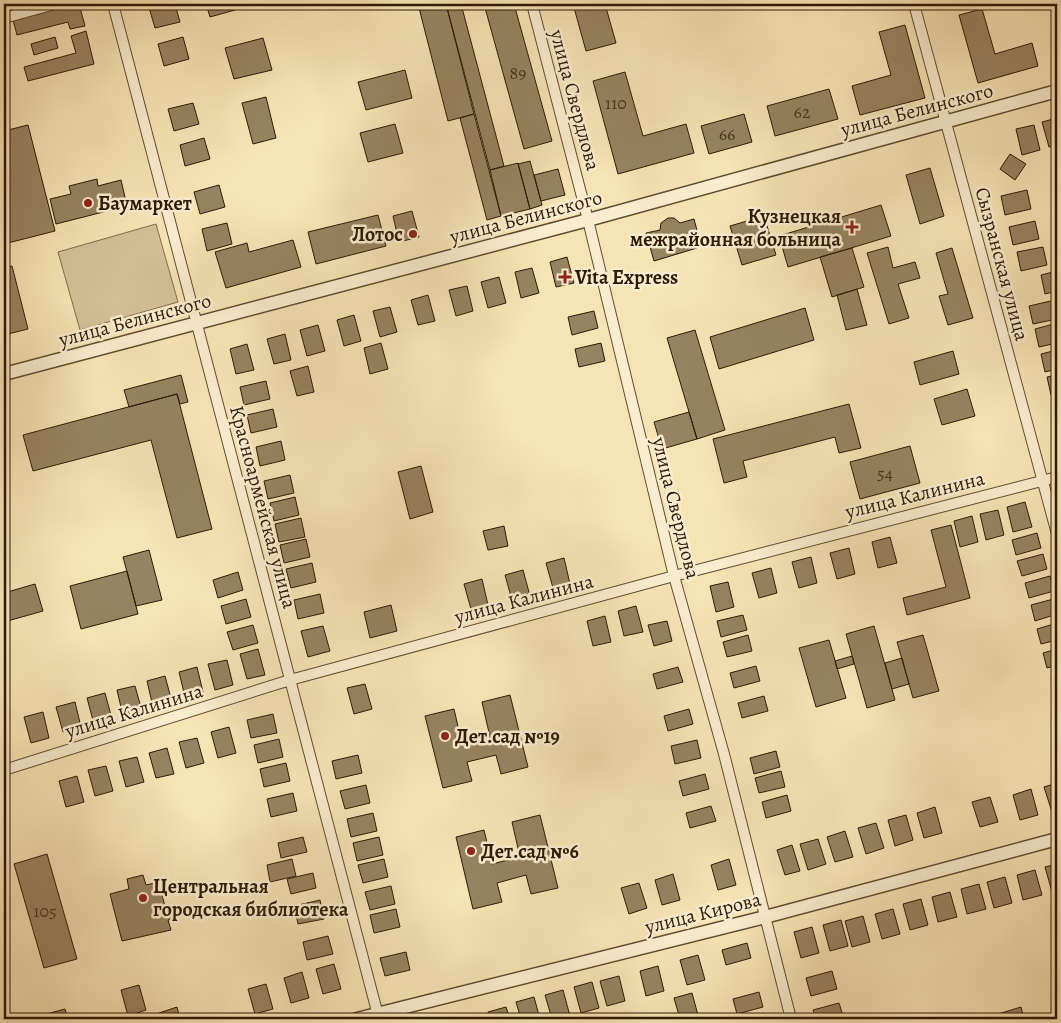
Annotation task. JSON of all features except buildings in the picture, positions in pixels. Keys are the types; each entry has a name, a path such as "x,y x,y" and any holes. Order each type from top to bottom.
{"street":[{"path":"4,18 55,4"},
{"name":"Красноармейская улица","path":"113,4 378,1016"},
{"name":"улица Свердлова","path":"532,4 588,220 674,576 724,754 791,1019"},
{"name":"Сызранская улица","path":"914,4 1057,534"},
{"name":"улица Белинского","path":"4,374 588,220 1057,90"},
{"name":"улица Калинина","path":"4,770 290,680 674,576 1057,477"},
{"name":"улица Кирова","path":"357,1019 378,1016 765,917 1057,839"}],"shaded area":[{"path":"156,224 178,302 80,330 58,252"}],"place":[{"name":"Баумаркет","path":"88,203"},
{"name":"Кузнецкая межрайонная больница","path":"852,227"},
{"name":"Лотос","path":"413,234"},
{"name":"Vita Express","path":"565,277"},
{"name":"Дет.сад №19","path":"445,736"},
{"name":"Дет.сад №6","path":"471,851"},
{"name":"Центральная городская библиотека","path":"143,898"}]}
